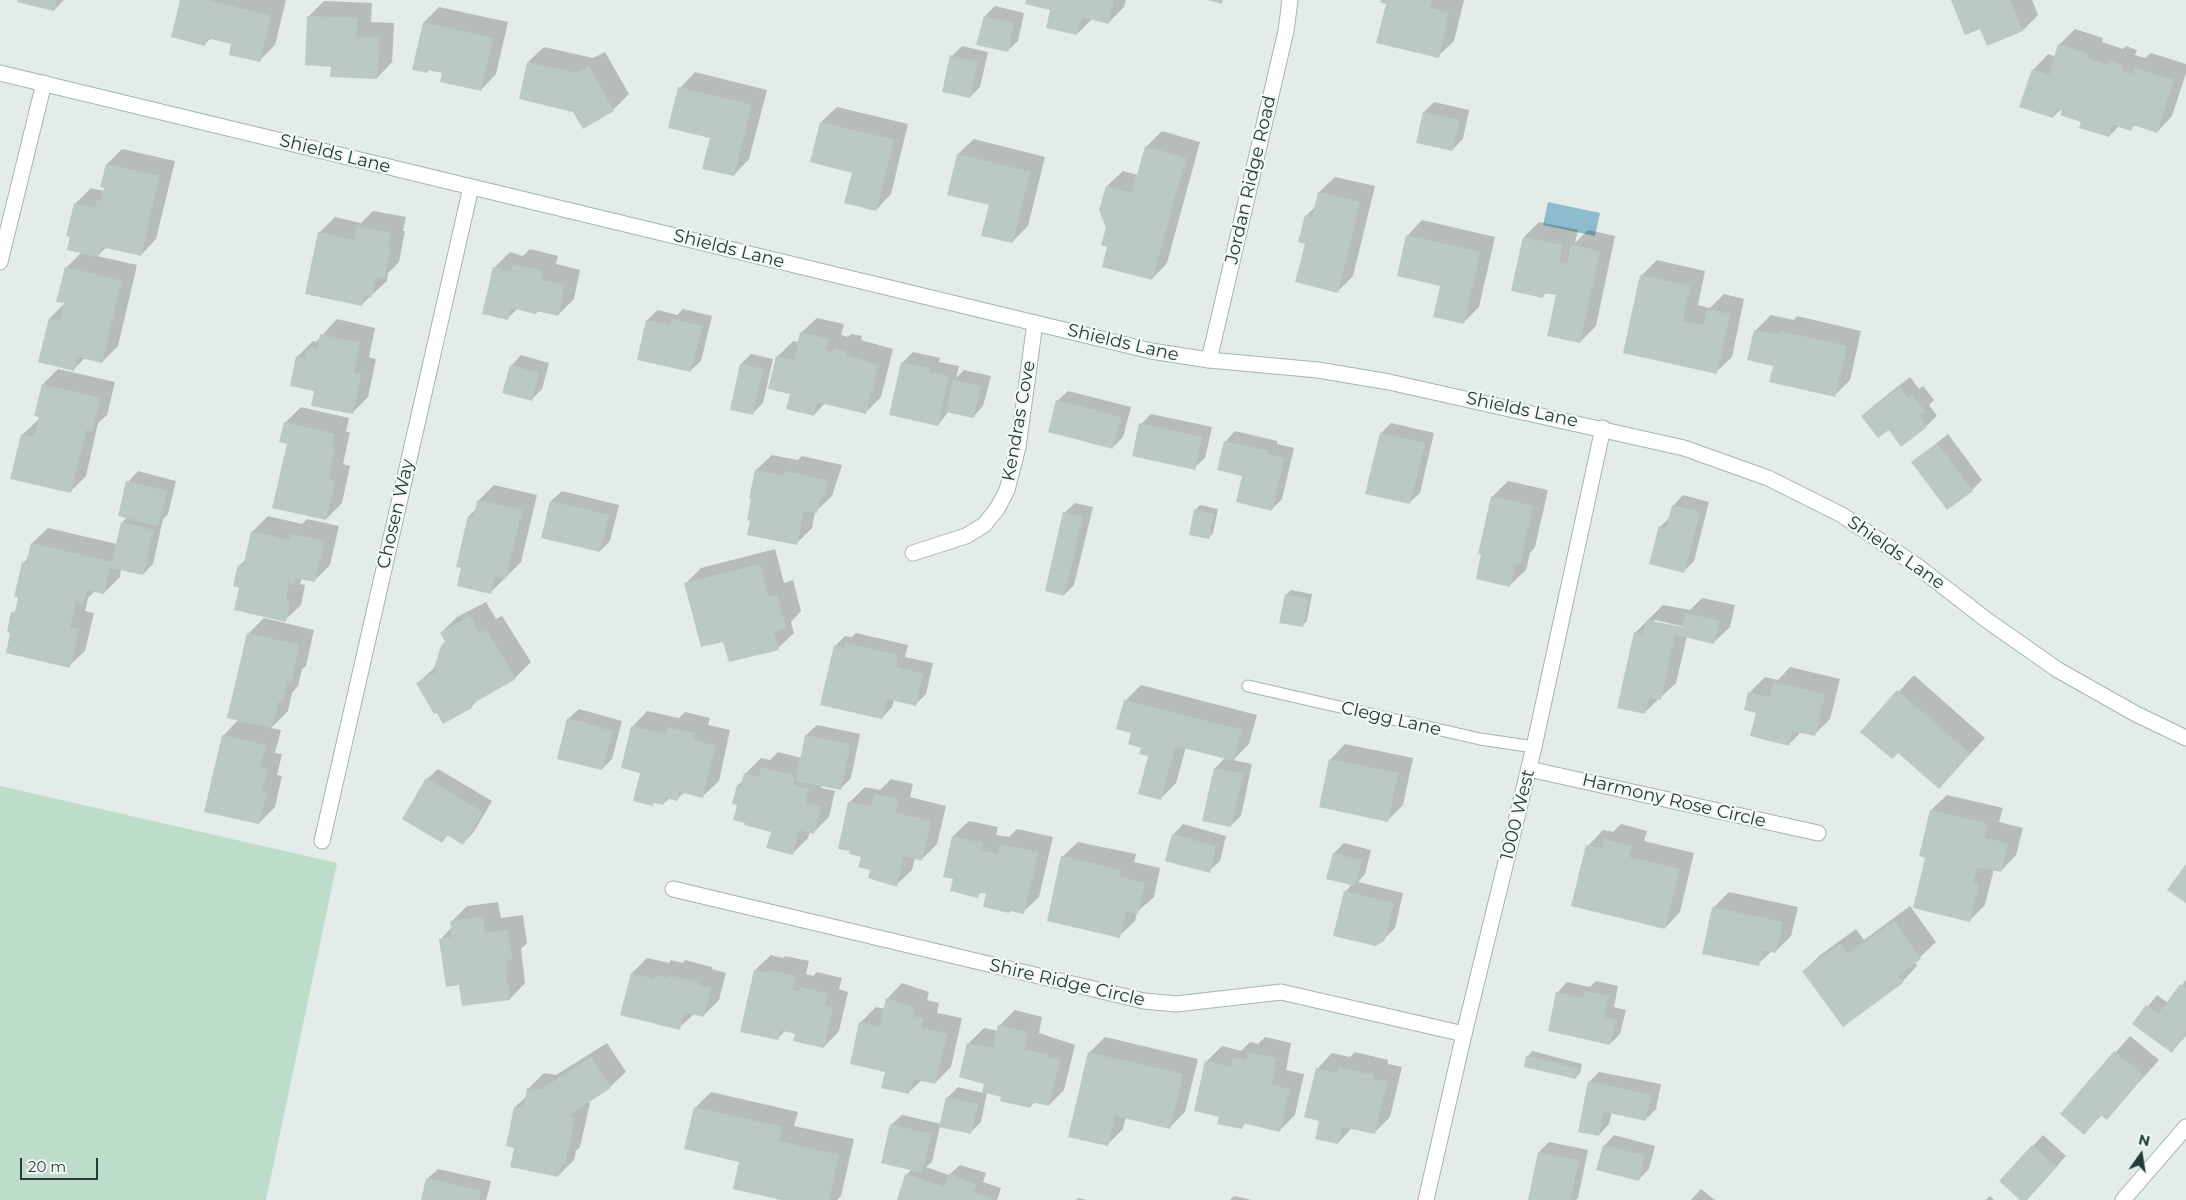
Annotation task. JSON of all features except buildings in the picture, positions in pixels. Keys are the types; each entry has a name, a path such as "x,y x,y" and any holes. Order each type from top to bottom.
{"street":[{"name":"Jordan Ridge Road","path":"1209,360 1284,40 1290,0"},
{"name":"Shields Lane","path":"0,73 1151,351 1209,360 1354,375 1603,428 1684,448 1726,461 1768,478 1820,503 1880,539 1988,621 2058,670 2136,714 2186,738"},
{"path":"0,262 44,84"},
{"name":"Chosen Way","path":"322,841 471,186"},
{"name":"Kendras Cove","path":"913,553 966,536 984,525 998,509 1007,490 1018,447 1035,323"},
{"name":"1000 West","path":"1426,1200 1464,1034 1529,769 1603,428"},
{"name":"Harmony Rose Circle","path":"1529,769 1818,833"},
{"name":"Shire Ridge Circle","path":"673,890 1144,1001 1176,1004 1281,992 1464,1034"},
{"path":"2123,1200 2186,1127"}],"lane":[{"name":"Clegg Lane","path":"1248,686 1480,739 1534,747"}],"green space":[{"path":"0,786 337,863 266,1200 0,1200"}],"water":[{"path":"1548,202 1600,213 1595,236 1543,225"}]}
